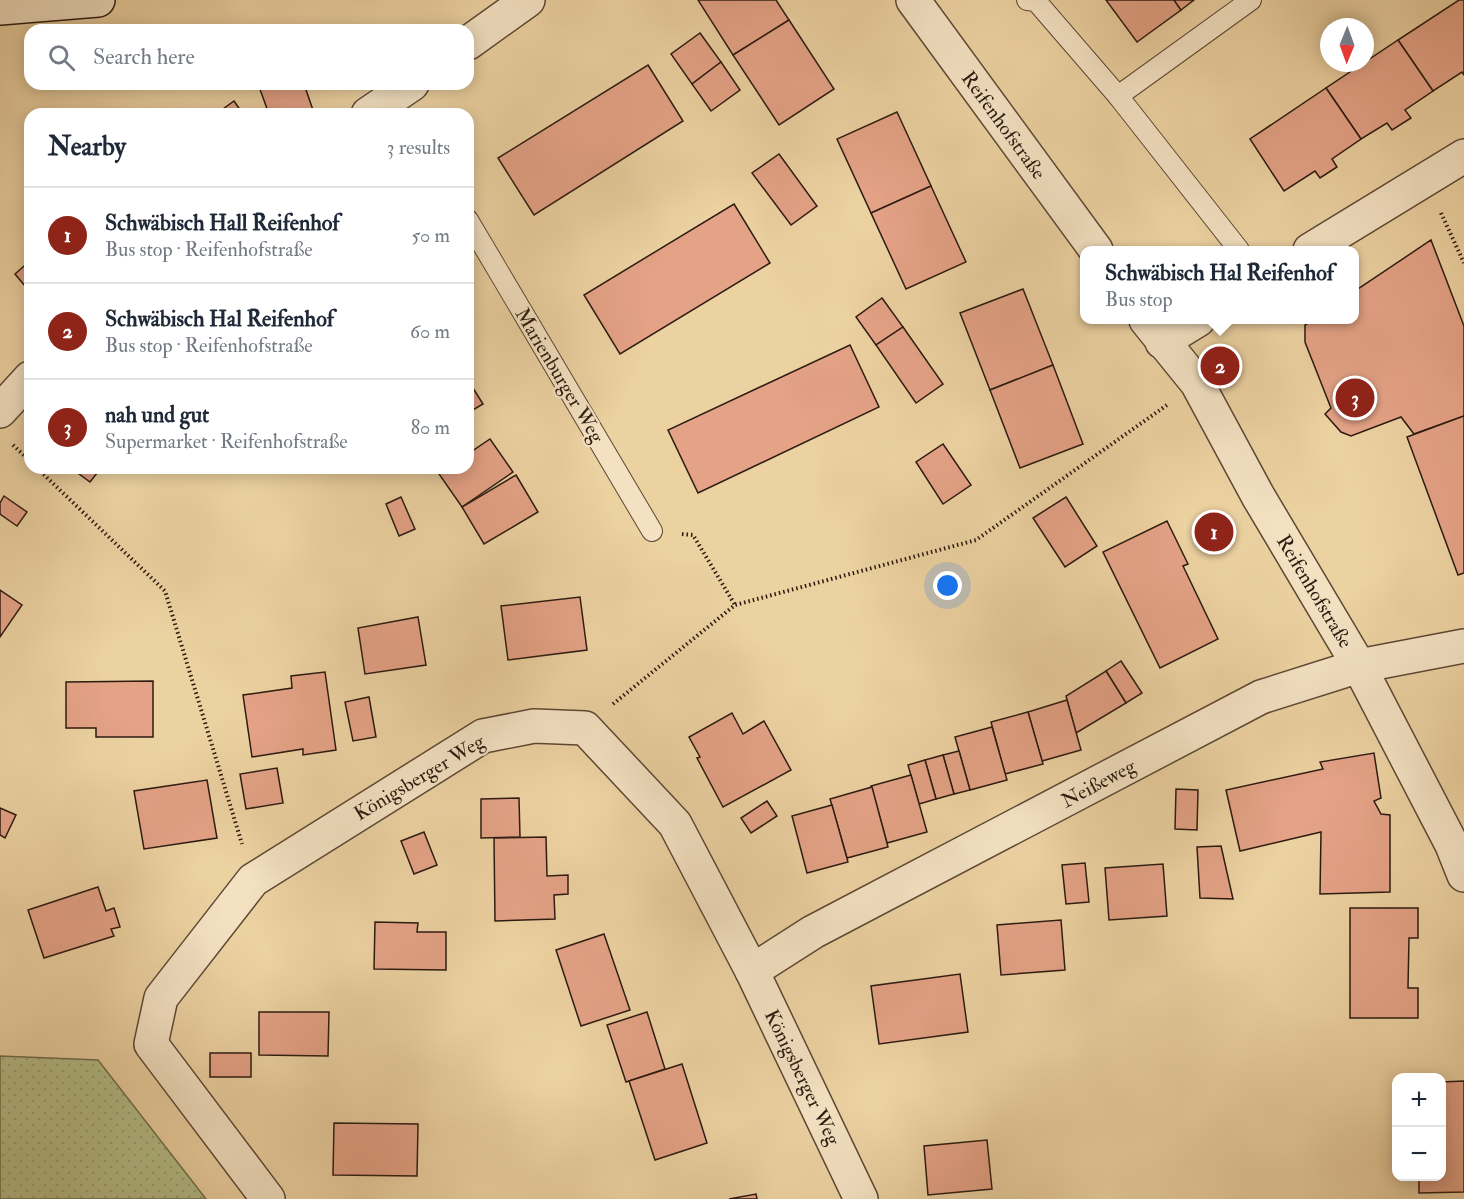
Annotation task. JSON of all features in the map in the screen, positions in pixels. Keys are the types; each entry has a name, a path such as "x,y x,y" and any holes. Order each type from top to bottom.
{"street":[{"path":"0,8 98,0"},
{"path":"474,40 528,0"},
{"name":"Reifenhofstraße","path":"913,0 1093,246"},
{"path":"1317,246 1464,156"},
{"path":"1154,331 1182,324"},
{"name":"Reifenhofstraße","path":"1154,331 1197,383 1258,496 1359,666 1452,845 1464,875"},
{"path":"0,411 24,385"},
{"name":"Neißeweg","path":"752,970 813,932 1261,697 1359,666 1464,646"},
{"name":"Königsberger Weg","path":"268,1199 151,1044 161,998 253,880 483,736 534,726 585,728 675,825 752,970 861,1199"}],"lane":[{"path":"1027,0 1036,2 1118,96 1236,246"},
{"path":"1118,96 1251,0"},
{"name":"Marienburger Weg","path":"474,230 652,531"}],"path":[{"path":"1426,179 1464,263"},
{"path":"585,728 735,604 976,540 1197,383"},
{"path":"43,474 165,591 253,880"},
{"path":"652,531 693,535 735,604"}],"green space":[{"path":"0,1056 98,1060 206,1199 0,1199"}],"building":[{"path":"698,0 776,0 789,20 733,55"},
{"path":"1106,0 1174,0 1181,10 1137,42"},
{"path":"1174,0 1194,0 1181,10"},
{"path":"1459,0 1464,0 1464,75 1462,72 1433,91 1398,40"},
{"path":"789,20 834,89 779,125 733,55"},
{"path":"700,33 721,62 692,84 671,54"},
{"path":"1398,40 1433,91 1405,110 1411,118 1392,130 1387,123 1361,139 1326,88 1350,72 1374,72 1374,56"},
{"path":"721,62 740,90 711,111 692,84"},
{"path":"648,65 683,121 534,215 498,158"},
{"path":"1326,88 1361,139 1332,159 1337,167 1320,178 1315,171 1284,191 1250,139"},
{"path":"260,90 306,90 312,108 267,108"},
{"path":"234,101 239,108 224,108"},
{"path":"897,112 931,186 871,213 837,139"},
{"path":"779,154 817,206 791,225 752,173"},
{"path":"931,186 966,262 906,289 871,213"},
{"path":"734,204 770,263 620,354 584,295"},
{"path":"1431,240 1464,326 1464,416 1414,434 1401,417 1351,436 1341,432 1325,414 1331,408 1305,342 1305,325 1359,324 1359,288"},
{"path":"24,266 24,285 15,274"},
{"path":"1023,289 1053,365 990,390 960,313"},
{"path":"882,298 903,327 876,345 856,317"},
{"path":"903,327 943,384 916,403 876,345"},
{"path":"850,345 879,407 698,493 668,430"},
{"path":"1053,365 1083,444 1020,468 990,390"},
{"path":"474,390 483,404 474,409"},
{"path":"1464,416 1464,573 1458,575 1407,437"},
{"path":"490,439 513,472 462,507 439,474 474,474 474,450"},
{"path":"943,444 971,485 943,504 916,462"},
{"path":"79,474 96,474 90,482"},
{"path":"516,475 538,512 484,544 462,507"},
{"path":"4,496 27,512 17,526 0,514 0,503"},
{"path":"401,497 415,529 399,536 386,504"},
{"path":"1066,497 1097,546 1065,567 1033,518"},
{"path":"1167,521 1188,564 1183,566 1218,639 1160,668 1103,552"},
{"path":"0,590 22,605 0,637"},
{"path":"580,597 587,650 508,660 501,606"},
{"path":"418,617 426,665 365,674 358,628"},
{"path":"1121,661 1142,693 1126,703 1106,671"},
{"path":"1106,671 1126,703 1076,733 1066,696"},
{"path":"325,672 336,750 303,755 303,749 252,757 243,695 292,688 291,676"},
{"path":"153,681 153,737 96,737 96,728 66,728 66,682"},
{"path":"369,697 376,737 353,741 345,702"},
{"path":"1067,700 1081,750 1042,761 1028,712"},
{"path":"1028,712 1043,764 1005,774 991,722"},
{"path":"732,713 743,734 764,721 791,770 723,807 697,758 700,757 689,737"},
{"path":"992,727 1007,780 970,790 955,737"},
{"path":"959,751 970,790 954,794 943,755"},
{"path":"1374,753 1381,798 1374,801 1381,814 1390,815 1390,892 1320,894 1321,832 1240,851 1226,790 1323,769 1320,762"},
{"path":"943,755 954,794 936,799 925,760"},
{"path":"925,760 936,799 919,804 908,765"},
{"path":"277,768 283,803 246,809 240,774"},
{"path":"911,775 927,832 887,843 871,786"},
{"path":"207,780 217,838 144,849 134,791"},
{"path":"872,787 888,847 847,858 830,799"},
{"path":"1176,789 1198,790 1197,830 1175,829"},
{"path":"519,798 520,837 481,838 481,799"},
{"path":"767,801 777,816 751,833 741,818"},
{"path":"832,805 848,862 807,873 792,816"},
{"path":"0,808 16,815 5,838 0,835"},
{"path":"424,832 437,865 414,874 401,841"},
{"path":"546,837 547,876 568,875 568,894 554,895 555,919 495,921 494,838"},
{"path":"1221,846 1233,899 1200,898 1197,847"},
{"path":"1085,863 1089,902 1066,904 1062,865"},
{"path":"1163,864 1167,916 1109,920 1105,868"},
{"path":"98,887 106,911 114,908 120,927 111,929 114,936 44,958 28,910"},
{"path":"1350,908 1418,908 1418,938 1409,938 1408,988 1418,988 1418,1018 1350,1018"},
{"path":"1061,920 1065,970 1001,975 997,925"},
{"path":"375,922 418,923 417,932 446,932 446,970 374,969"},
{"path":"604,934 630,1010 581,1026 556,950"},
{"path":"960,974 968,1032 879,1044 871,986"},
{"path":"259,1012 329,1012 328,1056 259,1055"},
{"path":"647,1012 665,1069 626,1082 607,1025"},
{"path":"210,1053 251,1053 251,1077 210,1077"},
{"path":"682,1064 707,1143 655,1160 629,1081"},
{"path":"1464,1081 1464,1192 1419,1193 1419,1181 1446,1181 1446,1082"},
{"path":"334,1123 418,1124 417,1176 333,1175"},
{"path":"987,1140 992,1189 928,1195 924,1146"},
{"path":"756,1194 757,1199 729,1199"}],"place":[{"name":"Schwäbisch Hal Reifenhof","path":"1220,366"},
{"name":"nah und gut","path":"1355,398"},
{"name":"Schwäbisch Hall Reifenhof","path":"1214,532"}]}
